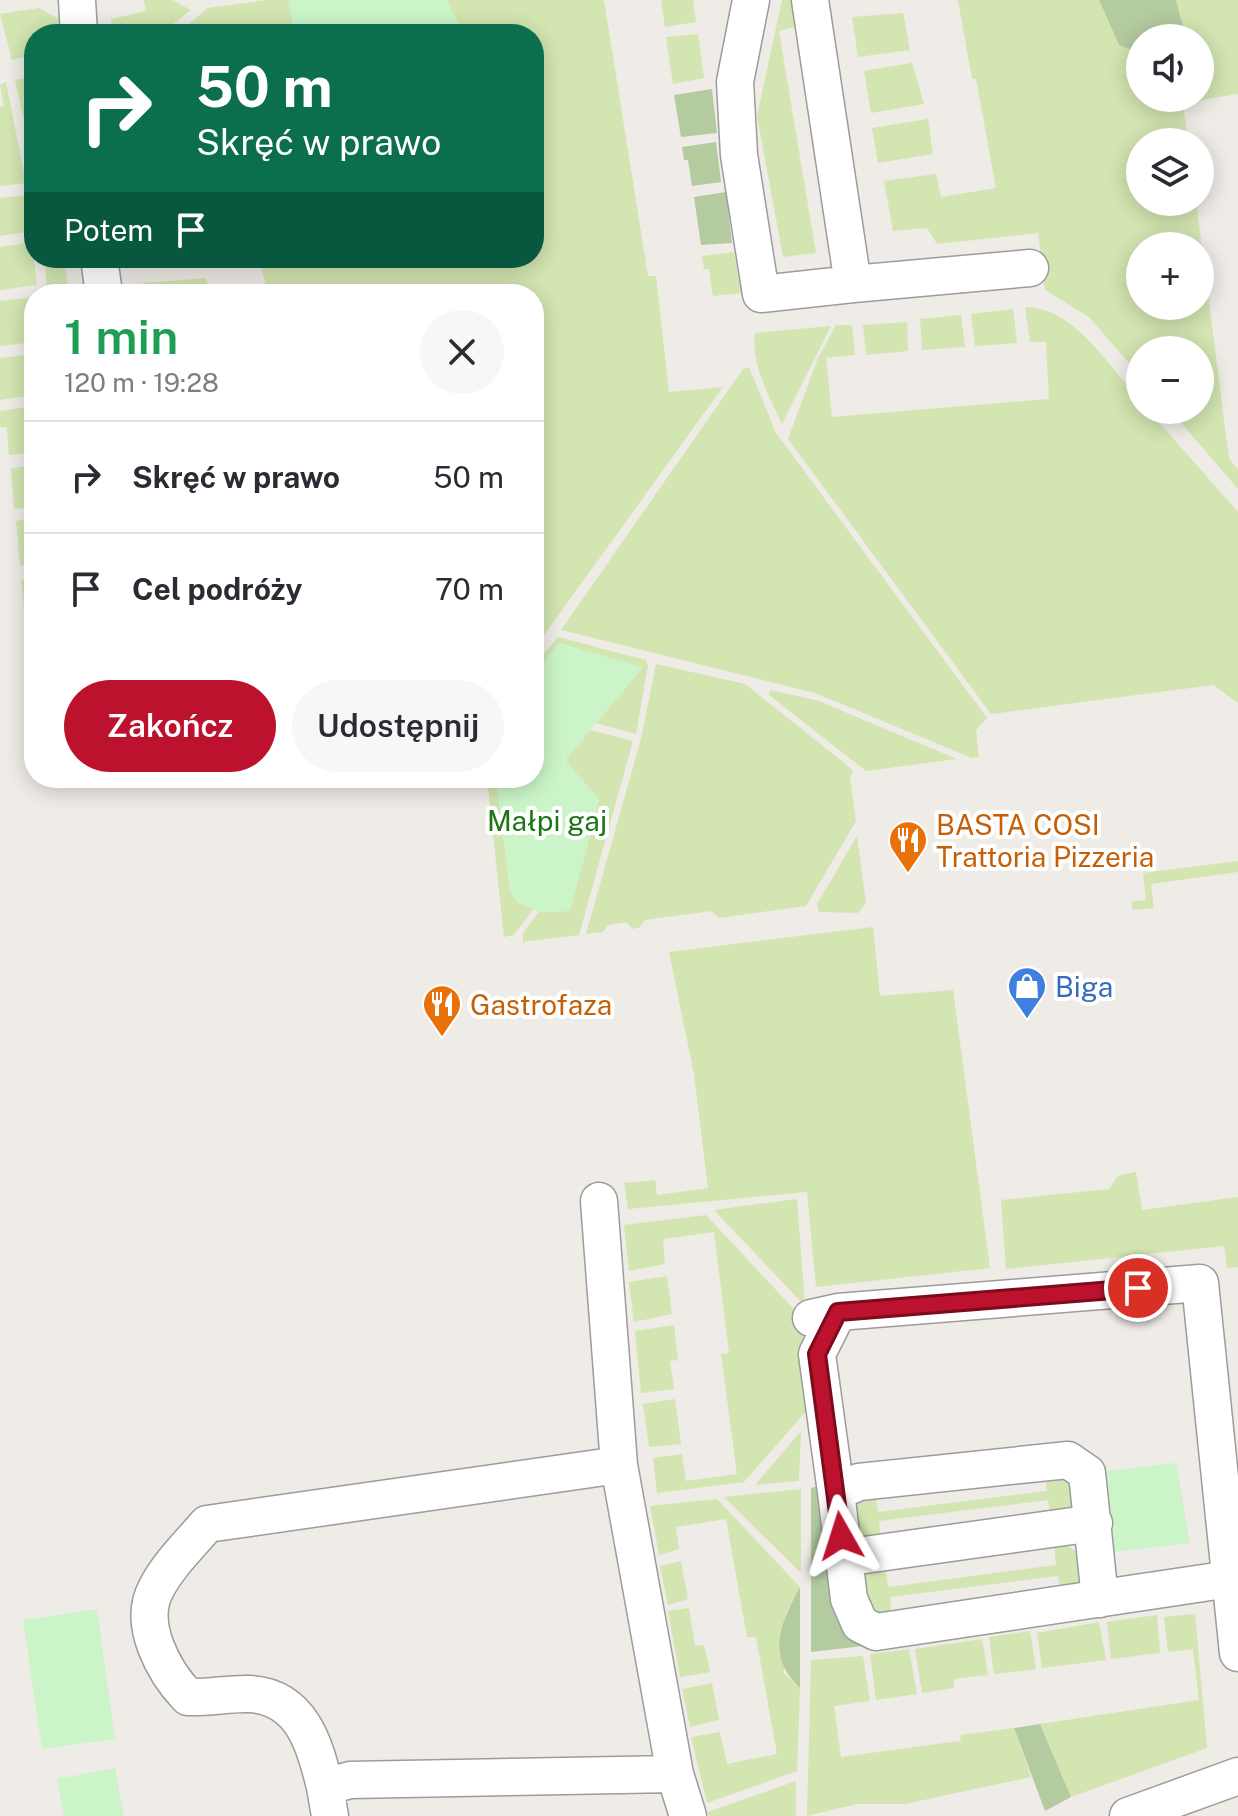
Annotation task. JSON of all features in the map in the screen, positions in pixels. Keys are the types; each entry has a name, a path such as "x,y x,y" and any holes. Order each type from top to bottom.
{"street":[{"path":"77,0 78,24"},
{"path":"751,0 735,82 739,155 761,294 1030,268"},
{"path":"810,0 853,284"},
{"path":"599,1201 619,1465 675,1774 688,1816"},
{"path":"1230,1579 876,1632 860,1624 849,1599 817,1354 824,1315 1200,1283 1238,1653"},
{"path":"836,1492 859,1482 1068,1460 1087,1473 1100,1599"},
{"path":"328,1802 315,1747 298,1715 272,1698 248,1694 188,1697 170,1678 158,1654 149,1612 155,1590 207,1524 619,1465"},
{"path":"843,1558 1094,1523"},
{"path":"328,1802 350,1780 675,1774"},
{"path":"1128,1816 1238,1776"}],"green space":[{"path":"144,0 172,0 191,10 174,24 112,24 111,19 146,11"},
{"path":"268,0 604,0 648,276 656,276 669,392 723,387 544,635 544,284 266,284 262,268 544,268 544,24 189,24 208,8"},
{"path":"288,0 447,0 458,24 293,24"},
{"path":"661,0 693,0 696,22 665,27"},
{"path":"782,0 797,0 800,26 779,31 816,253 783,257 757,116"},
{"path":"958,0 1099,0 1119,45 1126,48 1126,112 1184,112 1186,128 1126,128 1126,216 1198,216 1200,232 1126,232 1126,320 1211,320 1213,336 1126,336 1126,360 1089,317 1045,290 1038,233 937,244 927,228 893,231 884,181 936,174 941,197 996,188 976,79 972,79"},
{"path":"1099,0 1176,0 1182,24 1126,24 1126,48 1119,45"},
{"path":"1176,0 1238,0 1238,94 1214,98 1214,24 1182,24"},
{"path":"39,8 64,24 24,24 24,57 12,60 0,14"},
{"path":"903,13 910,50 858,57 852,17"},
{"path":"698,34 704,78 673,84 666,37"},
{"path":"912,63 924,104 871,113 864,71"},
{"path":"24,78 24,120 15,80"},
{"path":"6,82 24,183 0,186 0,107 4,106 0,85"},
{"path":"712,89 717,133 681,137 674,95"},
{"path":"928,119 933,154 878,163 872,128"},
{"path":"716,142 721,182 692,186 688,160 684,160 682,147"},
{"path":"726,192 732,243 701,245 694,197"},
{"path":"24,195 24,232 0,236 0,198"},
{"path":"24,243 24,268 35,268 37,284 0,290 0,247"},
{"path":"734,252 742,293 713,296 709,269 704,269 702,256"},
{"path":"45,268 65,268 68,284 47,284"},
{"path":"206,278 208,284 143,284"},
{"path":"24,298 24,343 0,346 0,301"},
{"path":"1025,307 1043,309 1075,328 1104,356 1126,384 1126,424 1160,424 1238,512 1238,703 1213,685 991,714 788,439 818,358 836,325 852,325 855,355 826,358 832,417 1049,399 1046,342 1030,342"},
{"path":"1013,309 1017,343 975,346 971,314"},
{"path":"961,315 965,347 922,350 920,319"},
{"path":"907,322 908,351 866,355 863,325"},
{"path":"831,326 782,424 758,368 755,333"},
{"path":"1214,342 1229,458 1238,470 1238,489 1182,424 1214,424"},
{"path":"24,355 24,396 0,400 0,358"},
{"path":"749,367 776,433 987,718 976,730 979,757 972,758 815,693 561,630 743,369"},
{"path":"24,407 24,453 9,455 7,427 0,427 0,411"},
{"path":"24,466 24,508 14,509 11,469"},
{"path":"24,520 24,565 20,566 16,521"},
{"path":"24,579 24,609 21,580"},
{"path":"558,637 646,660 648,665 636,734 596,723 642,668 559,643 544,663 544,654"},
{"name":"Małpi gaj","path":"558,643 643,667 567,758 567,763 599,799 570,911 539,912 517,902 510,890 497,788 544,788 544,663"},
{"path":"656,664 745,684 853,770 850,778 856,821 806,906 719,918 711,911 645,920 640,927 633,929 626,922 608,925 603,932 586,934 641,739"},
{"path":"770,690 816,700 957,759 866,771 769,695"},
{"path":"590,730 633,741 579,935 523,942 523,933 539,912 570,911 599,800 567,763 567,758"},
{"path":"488,788 497,788 510,890 517,902 533,909 514,935 504,937"},
{"path":"857,836 866,903 858,913 819,912 817,904"},
{"path":"1238,861 1238,872 1151,884 1154,908 1133,910 1131,902 1146,900 1143,873"},
{"path":"873,927 880,996 953,990 990,1268 816,1287 807,1192 628,1209 624,1183 655,1180 657,1195 708,1188 694,1074 669,952"},
{"path":"1136,1172 1142,1210 1238,1197 1238,1267 1227,1268 1224,1246 1006,1269 1001,1200 1109,1189 1118,1176"},
{"path":"797,1199 805,1306 714,1210"},
{"path":"706,1215 805,1321 813,1403 744,1482 657,1493 653,1458 682,1454 686,1481 737,1474 721,1354 729,1353 714,1232 663,1239 665,1264 629,1271 624,1225"},
{"path":"667,1276 672,1314 634,1322 629,1282"},
{"path":"674,1325 678,1360 670,1361 674,1389 641,1393 635,1331"},
{"path":"675,1399 681,1444 649,1447 643,1404"},
{"path":"801,1431 799,1481 755,1485"},
{"path":"1176,1463 1190,1543 1110,1552 1100,1472"},
{"path":"1045,1472 1065,1478 1073,1490 1071,1509 1051,1519 1048,1500 879,1521 881,1540 864,1540 852,1529 852,1505 875,1493 878,1512 1047,1491"},
{"path":"823,1485 880,1644 811,1652 811,1488"},
{"path":"801,1489 801,1573 724,1497"},
{"path":"717,1499 800,1587 786,1612 784,1673 800,1688 797,1771 707,1803 691,1737 720,1732 727,1764 777,1754 756,1637 747,1637 726,1519 676,1527 679,1549 659,1555 650,1506"},
{"path":"1065,1544 1078,1553 1084,1567 1077,1588 1061,1595 1058,1576 890,1597 892,1617 868,1611 863,1578 872,1568 885,1567 888,1587 1056,1565 1054,1546"},
{"path":"681,1561 688,1599 668,1605 660,1566"},
{"path":"800,1587 800,1688 783,1664 780,1639 787,1614"},
{"path":"689,1608 695,1646 704,1645 710,1672 680,1677 668,1611"},
{"path":"97,1609 115,1739 42,1749 23,1620"},
{"path":"1195,1614 1207,1748 1071,1797 1040,1724 1199,1700 1193,1649 1168,1652 1164,1617"},
{"path":"1157,1615 1160,1653 1111,1659 1107,1622"},
{"path":"1099,1622 1106,1660 1042,1668 1037,1633"},
{"path":"1030,1631 1036,1669 994,1674 989,1637"},
{"path":"982,1639 988,1675 954,1679 954,1688 922,1693 915,1649"},
{"path":"909,1649 917,1694 876,1700 870,1654"},
{"path":"863,1656 870,1701 834,1706 841,1757 960,1741 961,1735 1014,1728 1031,1777 905,1804 857,1804 807,1816 811,1660"},
{"path":"712,1683 719,1720 690,1727 682,1689"},
{"path":"1040,1724 1071,1797 1045,1811 1014,1728"},
{"path":"115,1768 124,1816 64,1816 57,1779"},
{"path":"796,1781 796,1816 709,1816 708,1812"}],"place":[{"name":"BASTA COSI Trattoria Pizzeria","path":"908,874"},
{"name":"Biga","path":"1027,1020"},
{"name":"Gastrofaza","path":"442,1038"}],"route":[{"path":"841,1536 817,1354 838,1312 1138,1288"}]}
